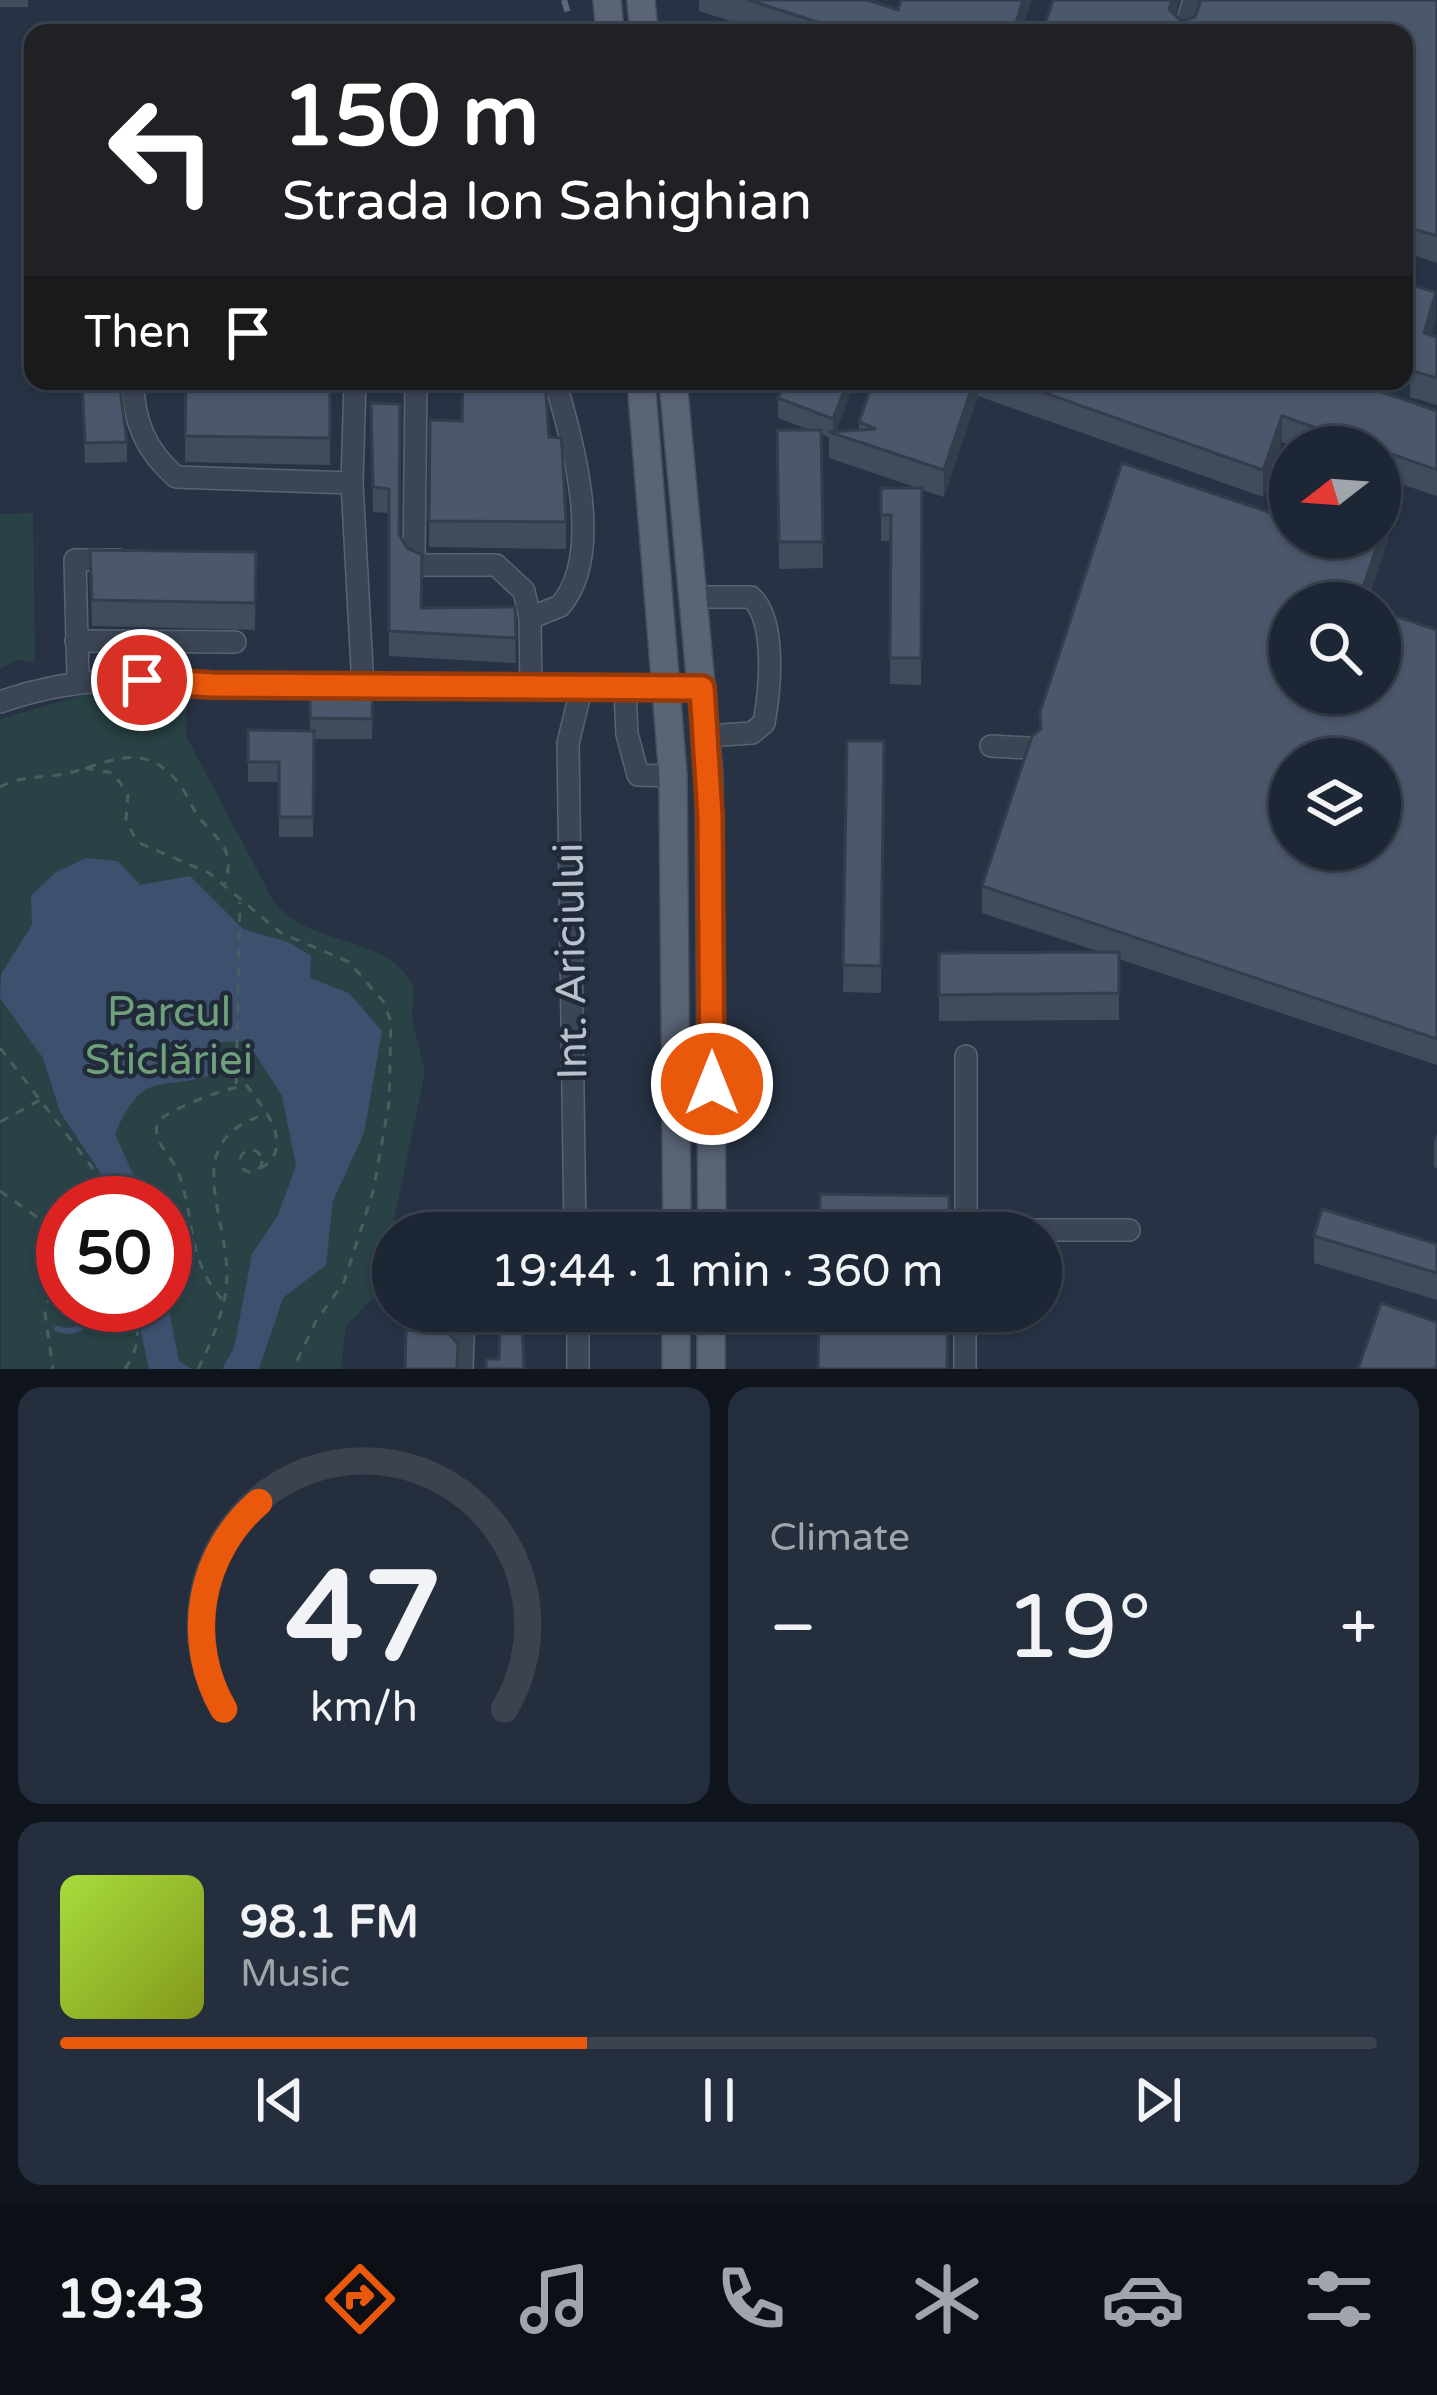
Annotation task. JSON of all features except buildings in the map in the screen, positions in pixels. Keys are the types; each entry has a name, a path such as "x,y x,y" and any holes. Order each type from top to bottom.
{"main road":[{"path":"642,390 674,776 677,1212"},
{"path":"674,390 707,736 722,1059 713,1212"},
{"path":"676,1332 676,1369"},
{"path":"711,1332 711,1369"}],"street":[{"path":"134,390 136,422 152,452 176,477 352,483"},
{"path":"355,390 352,483 363,686"},
{"path":"416,390 410,548 414,559 424,565 496,565 524,591 530,618 531,688"},
{"path":"530,618 552,612 567,598 577,565 583,479 557,390"},
{"path":"78,680 75,560 139,561"},
{"path":"693,597 751,597 761,606 765,625 764,723 752,733 707,736"},
{"path":"76,641 235,642"},
{"path":"0,702 78,680 702,688"},
{"name":"Int. Ariciului","path":"574,1212 568,743 581,690"},
{"path":"625,690 627,734 638,775 674,776"},
{"path":"991,746 1028,748"},
{"path":"966,1056 966,1212"},
{"path":"1062,1230 1129,1230"},
{"path":"462,1369 463,1332"},
{"path":"578,1332 578,1369"},
{"path":"965,1332 965,1369"}],"path":[{"path":"0,787 19,777 85,768 135,754 168,773 204,824 224,841 232,859 225,884"},
{"path":"85,768 113,773 128,794 125,820 137,842 225,884 281,933 349,962 383,1001 391,1022 389,1102 374,1192 344,1282 316,1322 293,1369"},
{"path":"237,1086 240,901"},
{"path":"0,1048 98,1176"},
{"path":"223,1300 194,1252 181,1178 154,1135 157,1122 167,1112 248,1086 278,1132 277,1149 257,1170"},
{"path":"0,1122 40,1100"},
{"path":"198,1369 223,1300 225,1244 212,1164 219,1143 233,1127 267,1114"},
{"path":"0,1191 36,1216"},
{"path":"48,1332 53,1369"},
{"path":"125,1369 138,1349 138,1332"}],"green space":[{"path":"33,513 35,663 19,659 0,669 0,514"},
{"name":"Parcul Sticlăriei","path":"186,689 186,736 274,902 307,927 386,958 414,988 412,1018 425,1072 396,1212 372,1212 372,1298 346,1326 341,1369 1,1369 0,719 101,690"}],"water":[{"path":"86,858 118,861 140,885 190,876 243,929 288,942 311,956 310,978 349,993 382,1031 364,1133 333,1201 326,1265 283,1298 259,1369 222,1369 234,1348 252,1254 277,1217 296,1166 282,1096 247,1041 221,1042 213,1057 214,1074 156,1086 136,1099 115,1134 134,1176 101,1176 60,1112 43,1058 0,998 1,974 32,925 31,896 56,872"},
{"path":"141,1332 173,1332 179,1361 192,1369 149,1369"}],"railway":[{"path":"564,0 571,24"}],"route":[{"path":"142,680 212,685 702,688 710,816 712,1084"}]}
